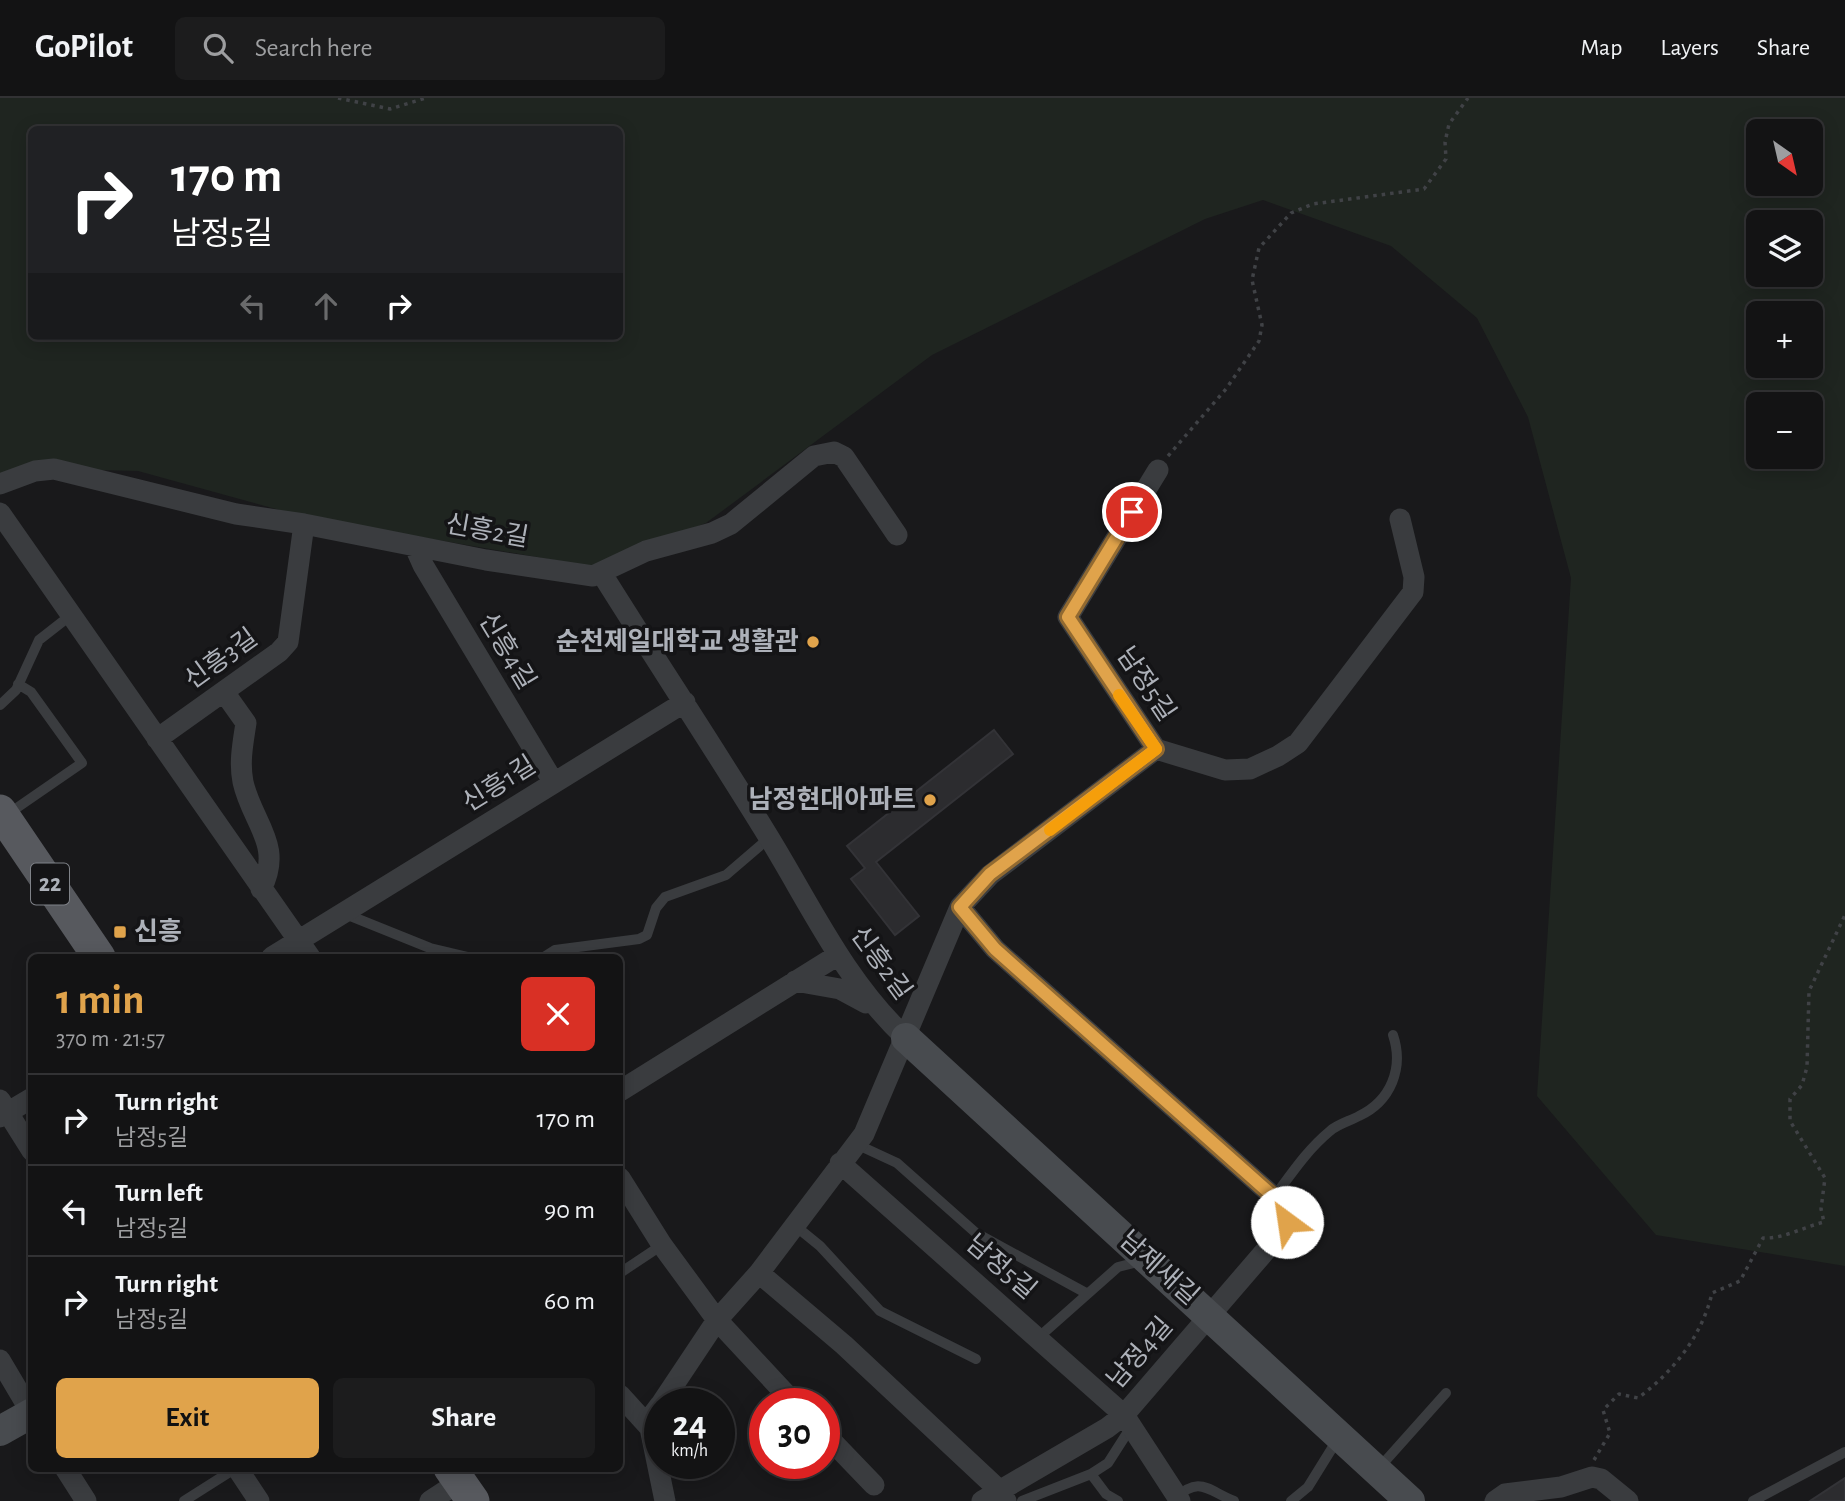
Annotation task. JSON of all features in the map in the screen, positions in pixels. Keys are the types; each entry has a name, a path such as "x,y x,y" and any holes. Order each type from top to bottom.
{"main road":[{"name":"22","path":"1,816 97,954"}],"street":[{"name":"신흥2길","path":"0,484 35,471 54,469 236,514 574,574 602,574 646,551 712,533 731,524 814,456 834,452 844,457 897,535"},
{"name":"남정5길","path":"671,1388 717,1320 759,1273 873,1118 960,907 990,874 1156,749 1068,617 1158,470"},
{"path":"0,513 304,949"},
{"path":"1156,749 1199,764 1238,770 1260,765 1298,743 1413,592 1414,577 1400,519"},
{"name":"신흥3길","path":"157,739 288,642 304,524"},
{"name":"신흥4길","path":"415,547 423,565 554,783"},
{"name":"신흥2길","path":"602,574 685,702 838,955 875,1009 905,1038"},
{"path":"224,692 246,723 240,760 244,784 265,834 271,858 270,872 261,889"},
{"name":"신흥1길","path":"284,954 304,949 343,913 685,702"},
{"path":"960,907 995,949 1274,1197"},
{"path":"623,1089 838,955"},
{"path":"795,981 840,989 875,1009"},
{"name":"남제새길","path":"905,1038 1211,1315 1410,1501"},
{"path":"28,1100 2,1110 28,1145"},
{"name":"남정5길","path":"840,1163 1039,1337 1127,1421"},
{"path":"623,1183 662,1245 717,1320 780,1388"},
{"name":"남정4길","path":"995,1497 1108,1428 1127,1421 1211,1315 1285,1228 1287,1214 1274,1197"},
{"path":"759,1273 844,1345 995,1497"},
{"path":"0,1360 28,1408"},
{"path":"623,1398 644,1421"},
{"path":"0,1431 28,1415"},
{"name":"남정4길","path":"1127,1421 1177,1499"},
{"path":"840,1450 874,1485"},
{"path":"68,1472 86,1501"},
{"path":"240,1472 260,1501"},
{"path":"1495,1501 1505,1494 1561,1488 1592,1477 1601,1479 1628,1501"},
{"path":"660,1479 664,1501"},
{"path":"430,1501 461,1484"}],"lane":[{"path":"0,705 18,684 39,640 71,615"},
{"path":"1,816 82,763 31,692 18,684"},
{"path":"549,954 555,950 639,939 646,935 665,897 726,875 769,838"},
{"path":"343,913 430,948 455,954"},
{"path":"1274,1197 1296,1166 1332,1129 1376,1106 1387,1095 1396,1075 1398,1059 1393,1035"},
{"path":"856,1144 897,1163 976,1233 1038,1264 1086,1293"},
{"path":"793,1224 820,1246 880,1311 976,1359"},
{"path":"623,1271 662,1245"},
{"path":"1039,1337 1118,1267 1149,1259"},
{"path":"1377,1471 1446,1393"},
{"path":"1022,1501 1091,1474 1108,1462 1127,1421"},
{"path":"1292,1501 1308,1487 1339,1436"},
{"path":"1753,1501 1845,1452"},
{"path":"184,1501 231,1472"},
{"path":"1091,1474 1105,1494 1118,1501"},
{"path":"1177,1499 1199,1485 1234,1501"}],"path":[{"path":"338,98 390,109 426,98"},
{"path":"1158,470 1180,438 1226,389 1259,341 1262,325 1252,280 1259,248 1292,213 1313,204 1424,189 1446,159 1445,142 1449,124 1468,98"},
{"path":"1582,1481 1610,1433 1603,1410 1619,1394 1638,1398 1667,1377 1706,1318 1712,1293 1740,1281 1763,1238 1776,1239 1798,1228 1824,1222 1821,1209 1825,1178 1790,1121 1790,1100 1802,1086 1807,1067 1809,990 1845,915"}],"shaded area":[{"path":"0,98 1845,98 1845,1266 1656,1235 1537,1096 1571,578 1528,417 1477,318 1391,246 1263,200 1205,219 932,355 706,523 594,567 305,517 138,471 54,469 0,484"}],"building":[{"name":"남정현대아파트","path":"994,730 1013,754 876,862 919,916 895,935 851,879 865,868 847,846"},
{"path":"1845,1478 1845,1501 1810,1501"}],"slow traffic":[{"path":"1050,830 1156,749 1119,695"}],"place":[{"name":"순천제일대학교 생활관","path":"813,642"},
{"name":"남정현대아파트","path":"930,800"},
{"name":"신흥","path":"120,932"}],"route":[{"path":"1132,512 1068,617 1156,749 990,874 960,907 995,949 1274,1197 1287,1214 1287,1222"}]}
